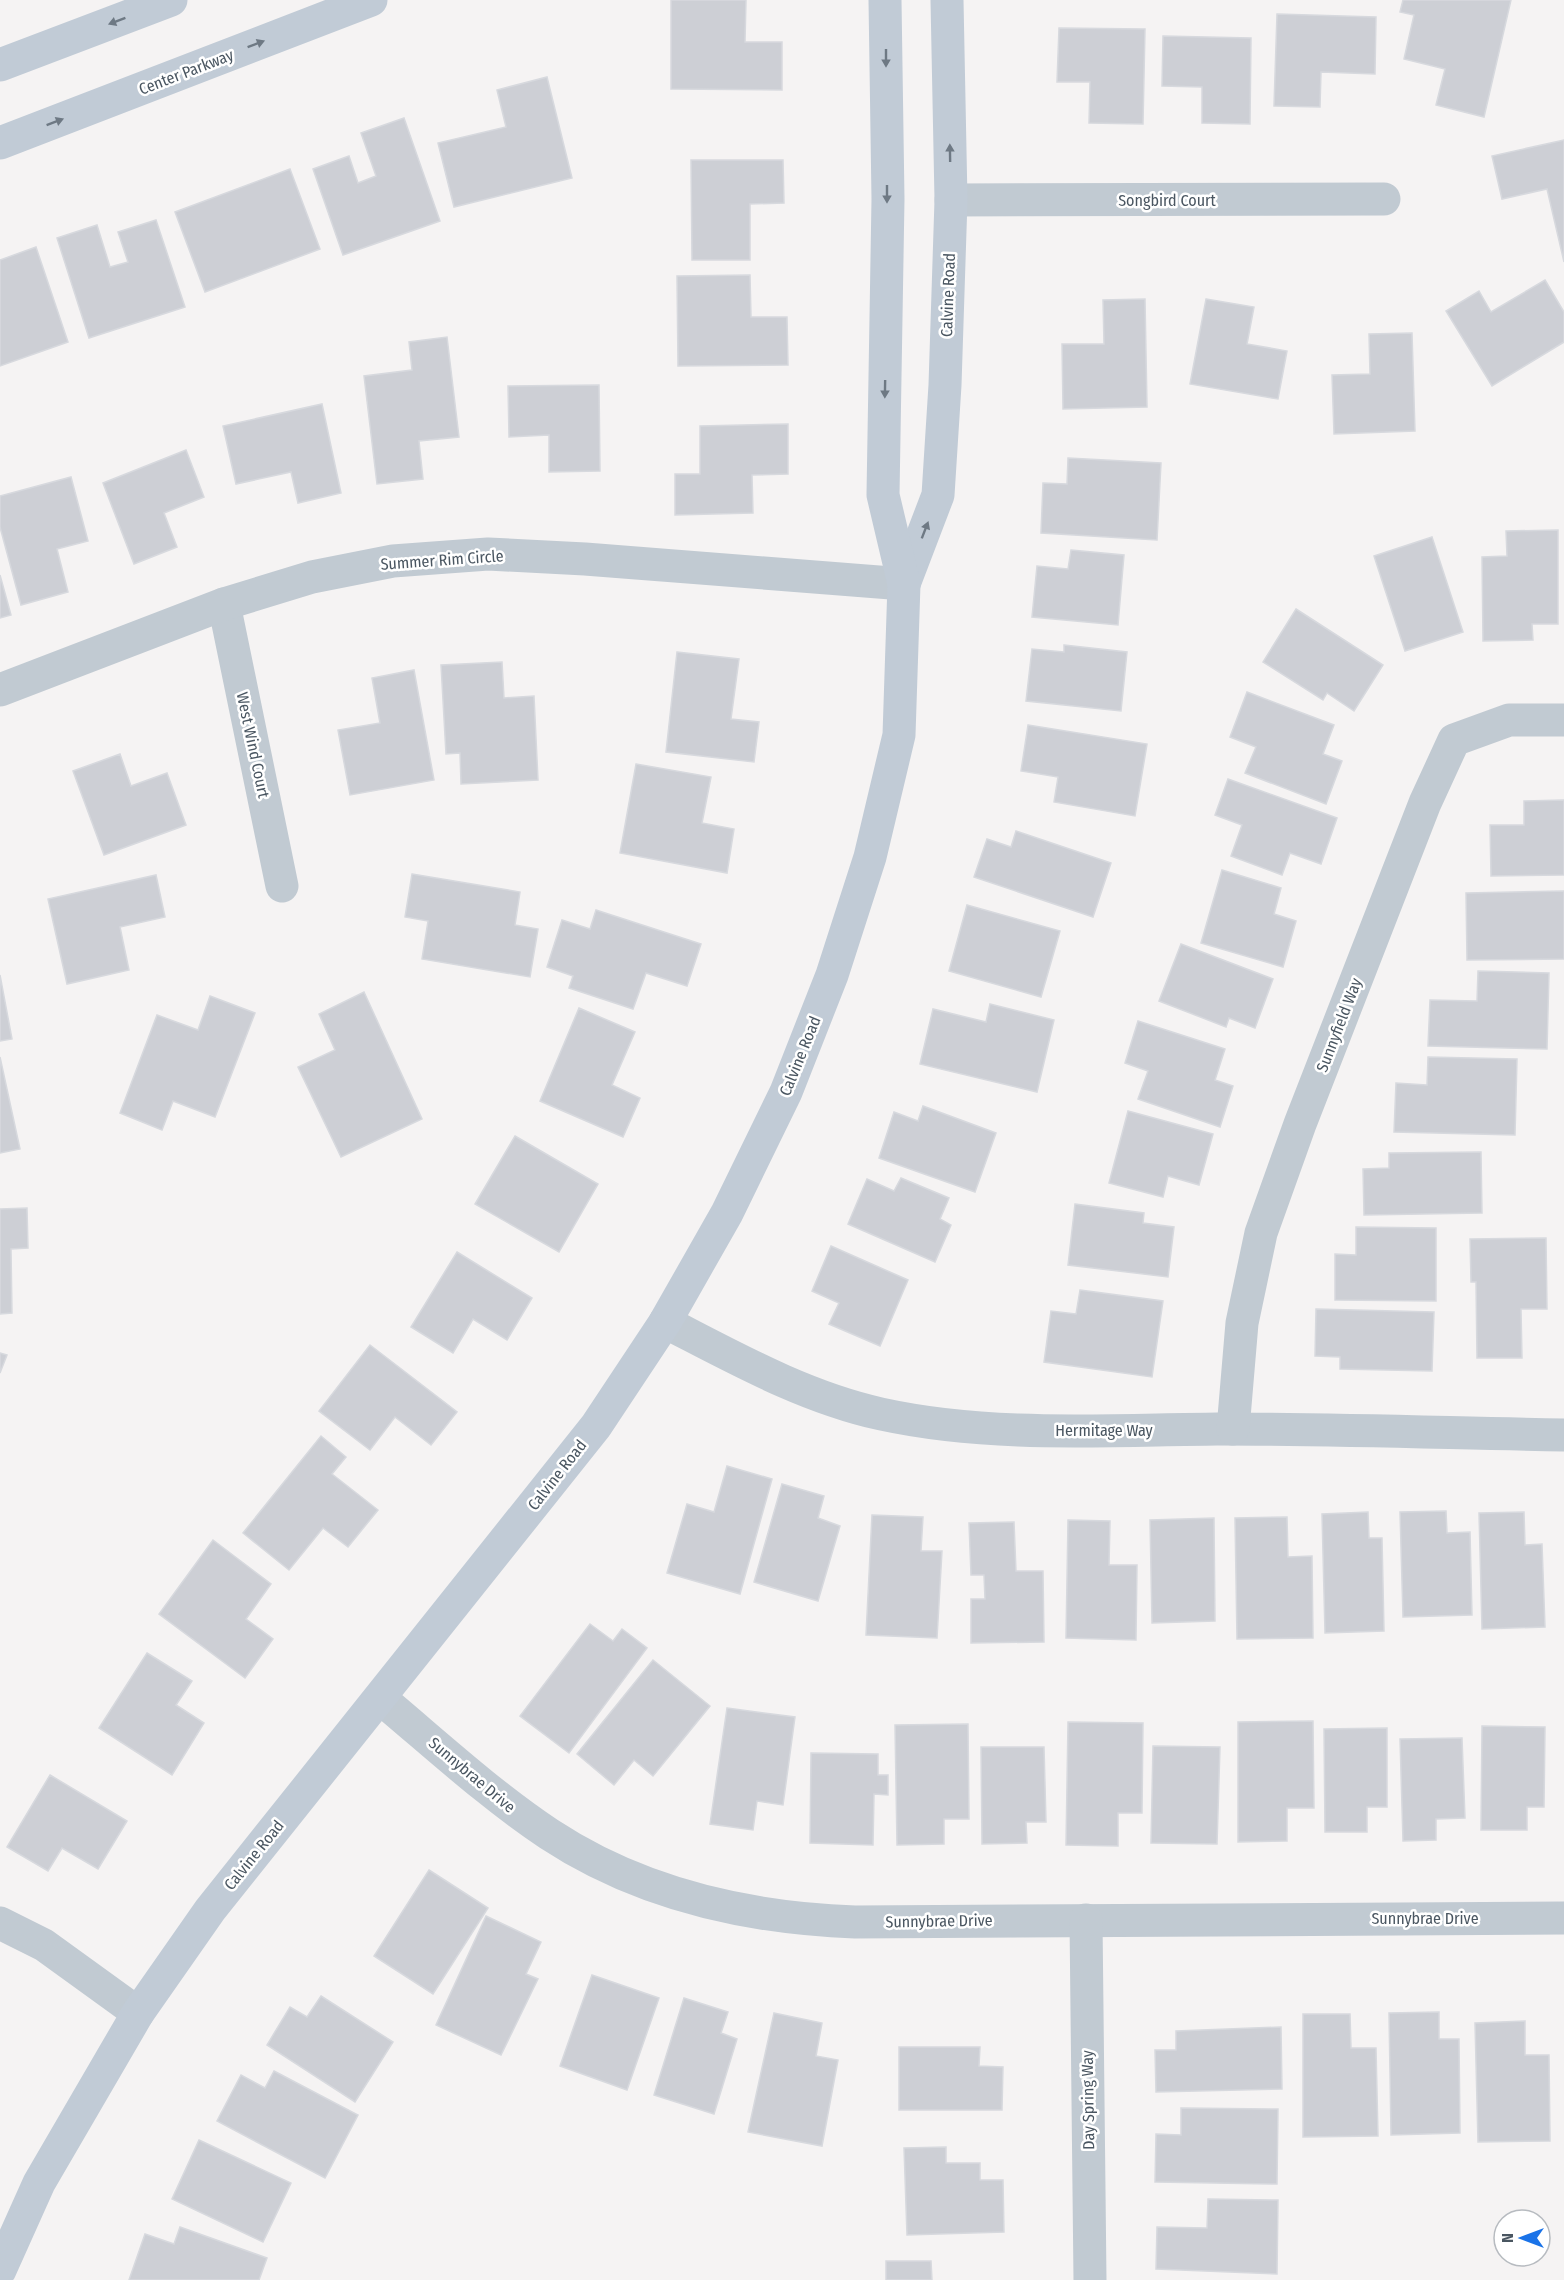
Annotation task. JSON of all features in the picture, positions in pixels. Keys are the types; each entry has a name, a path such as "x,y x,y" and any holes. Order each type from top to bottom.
{"street":[{"path":"0,65 171,0"},
{"name":"Center Parkway","path":"0,143 371,0"},
{"name":"Calvine Road","path":"0,2270 39,2183 138,2013 210,1910 596,1426 665,1322 728,1213 782,1102 832,975 870,857 899,735 904,584 883,495 888,199 885,0"},
{"name":"Calvine Road","path":"904,584 938,495 945,385 951,200 947,0"},
{"name":"Songbird Court","path":"951,200 1384,199"},
{"name":"Summer Rim Circle","path":"0,690 224,604 312,577 393,561 488,554 585,559 904,584"},
{"name":"West Wind Court","path":"224,604 282,886"},
{"name":"Sunnyfield Way","path":"1233,1429 1242,1323 1261,1233 1300,1124 1425,803 1455,740 1509,720 1564,720"},
{"name":"Hermitage Way","path":"665,1322 780,1381 830,1400 881,1414 954,1426 1021,1430 1233,1429 1564,1435"},
{"name":"Sunnybrae Drive","path":"380,1698 517,1812 551,1836 612,1868 667,1891 734,1909 802,1920 855,1922 1564,1918"},
{"name":"Day Spring Way","path":"1086,1920 1090,2280"},
{"path":"0,1923 44,1945 138,2013"}],"building":[{"path":"671,0 746,0 745,42 782,42 782,90 671,89"},
{"path":"1403,0 1511,0 1484,117 1436,105 1445,69 1404,59 1414,15 1400,12"},
{"path":"1277,14 1376,17 1375,74 1321,72 1320,107 1274,106"},
{"path":"1059,28 1145,29 1143,124 1089,123 1090,82 1057,82"},
{"path":"1163,36 1251,38 1250,124 1202,123 1202,87 1162,86"},
{"path":"547,77 572,178 454,207 438,143 506,127 497,90"},
{"path":"404,118 440,221 343,255 313,169 349,156 358,183 376,176 361,133"},
{"path":"1564,140 1564,262 1547,189 1502,199 1492,156"},
{"path":"691,160 783,160 784,203 750,204 750,260 692,260"},
{"path":"290,169 320,249 205,292 175,212"},
{"path":"156,220 185,307 89,338 57,238 97,225 110,267 128,262 118,232"},
{"path":"36,247 68,342 0,366 0,260"},
{"path":"750,275 751,317 787,317 788,365 678,366 677,276"},
{"path":"1545,280 1564,312 1564,342 1492,386 1446,311 1479,291 1491,312"},
{"path":"1145,299 1147,407 1063,409 1062,344 1104,344 1103,300"},
{"path":"1206,299 1254,307 1247,344 1287,351 1278,399 1190,384"},
{"path":"1412,333 1415,431 1334,434 1332,375 1370,374 1369,334"},
{"path":"447,337 459,437 419,441 423,479 377,484 364,376 412,370 409,342"},
{"path":"599,385 600,471 549,472 549,435 509,437 508,386"},
{"path":"322,404 341,493 298,503 291,472 236,484 223,426"},
{"path":"788,424 788,474 752,475 753,513 675,515 675,474 700,474 700,426"},
{"path":"186,450 204,497 164,513 177,547 134,564 103,483"},
{"path":"1068,458 1161,463 1157,540 1041,533 1043,483 1067,484"},
{"path":"71,477 88,541 57,549 68,592 21,605 0,527 0,496"},
{"path":"1558,530 1558,624 1532,624 1533,640 1483,641 1482,557 1507,556 1506,531"},
{"path":"1432,537 1463,632 1405,651 1374,556"},
{"path":"1071,550 1124,555 1118,625 1032,617 1037,566 1068,569"},
{"path":"0,575 11,615 0,618"},
{"path":"1296,609 1383,665 1354,711 1327,693 1323,700 1263,662"},
{"path":"1064,645 1127,652 1121,711 1026,701 1032,649 1064,652"},
{"path":"677,652 739,659 731,719 759,722 754,762 666,752"},
{"path":"502,662 504,698 534,696 538,780 461,784 460,753 446,754 441,665"},
{"path":"414,670 434,780 350,795 338,730 380,723 372,678"},
{"path":"1247,692 1334,725 1323,754 1342,761 1326,804 1245,773 1256,747 1230,737"},
{"path":"1028,725 1147,744 1135,816 1054,802 1058,777 1021,771"},
{"path":"120,754 131,786 167,773 186,825 104,855 73,771"},
{"path":"636,764 711,777 702,823 734,829 727,873 620,853"},
{"path":"1228,779 1337,818 1321,864 1290,853 1282,875 1231,856 1242,825 1215,815"},
{"path":"1564,800 1564,875 1491,876 1490,825 1524,825 1524,801"},
{"path":"1016,831 1111,863 1093,917 974,877 987,839 1011,847"},
{"path":"1222,870 1281,888 1274,914 1296,921 1283,967 1201,943"},
{"path":"412,874 520,892 515,925 538,929 530,977 422,959 428,921 405,917"},
{"path":"156,875 165,917 120,927 129,970 67,984 48,899"},
{"path":"1564,891 1564,959 1467,960 1466,893"},
{"path":"967,905 1060,931 1041,997 949,971"},
{"path":"596,910 701,944 687,986 646,973 633,1009 569,988 573,976 547,967 562,920 590,929"},
{"path":"1181,944 1273,979 1255,1028 1229,1018 1226,1027 1159,1001"},
{"path":"1478,971 1549,973 1547,1049 1428,1046 1430,1000 1477,1001"},
{"path":"0,975 12,1039 0,1041"},
{"path":"364,992 422,1119 341,1157 298,1067 335,1050 319,1014"},
{"path":"210,996 255,1013 215,1117 173,1101 162,1130 120,1113 157,1015 198,1030"},
{"path":"990,1004 1054,1020 1037,1092 920,1064 933,1009 986,1022"},
{"path":"579,1008 635,1032 612,1085 640,1098 623,1137 540,1101"},
{"path":"1138,1021 1225,1049 1215,1080 1233,1086 1220,1127 1138,1099 1148,1071 1125,1063"},
{"path":"0,1057 20,1149 0,1153"},
{"path":"1428,1057 1517,1059 1515,1135 1394,1132 1396,1083 1427,1085"},
{"path":"923,1106 996,1133 975,1192 879,1158 894,1112 918,1121"},
{"path":"1128,1111 1213,1134 1199,1185 1168,1176 1163,1197 1109,1183"},
{"path":"515,1136 598,1184 559,1252 475,1204"},
{"path":"1481,1152 1482,1213 1364,1215 1363,1169 1389,1168 1389,1153"},
{"path":"901,1178 949,1198 940,1219 951,1225 935,1262 848,1224 867,1179 894,1191"},
{"path":"1075,1204 1144,1213 1143,1223 1174,1227 1168,1277 1068,1265"},
{"path":"27,1208 28,1248 11,1249 12,1313 0,1314 0,1209"},
{"path":"1356,1227 1436,1228 1436,1301 1335,1300 1335,1254 1356,1255"},
{"path":"1546,1238 1547,1309 1521,1309 1522,1358 1477,1358 1476,1282 1471,1282 1470,1239"},
{"path":"831,1246 908,1280 880,1346 829,1324 839,1303 812,1291"},
{"path":"457,1252 532,1298 507,1340 473,1319 453,1353 411,1327"},
{"path":"1080,1290 1163,1301 1152,1377 1044,1362 1051,1311 1076,1314"},
{"path":"1316,1309 1434,1312 1432,1371 1340,1369 1340,1357 1315,1356"},
{"path":"370,1345 457,1412 431,1445 395,1417 370,1450 319,1411"},
{"path":"0,1353 7,1355 0,1373"},
{"path":"321,1436 346,1457 332,1474 378,1510 348,1547 323,1528 289,1570 243,1533"},
{"path":"727,1466 772,1479 740,1594 667,1573 687,1504 714,1512"},
{"path":"782,1484 824,1496 818,1518 840,1526 818,1601 754,1582"},
{"path":"1446,1511 1447,1533 1470,1532 1472,1615 1403,1617 1400,1512"},
{"path":"1368,1512 1369,1538 1382,1538 1384,1631 1325,1633 1322,1514"},
{"path":"1524,1512 1525,1545 1542,1544 1545,1627 1482,1629 1479,1513"},
{"path":"872,1515 923,1517 921,1551 942,1551 937,1638 866,1635"},
{"path":"1287,1517 1288,1557 1312,1556 1313,1638 1237,1639 1235,1518"},
{"path":"1214,1518 1215,1621 1152,1623 1150,1520"},
{"path":"1068,1520 1110,1521 1109,1565 1137,1565 1136,1640 1066,1638"},
{"path":"1014,1522 1016,1571 1043,1571 1044,1642 971,1643 971,1599 985,1599 984,1575 971,1575 969,1523"},
{"path":"213,1540 271,1584 246,1619 273,1639 245,1678 159,1614"},
{"path":"590,1624 613,1641 622,1629 647,1648 569,1753 520,1716"},
{"path":"147,1653 192,1681 176,1705 204,1723 172,1775 99,1728"},
{"path":"653,1660 710,1706 653,1776 634,1760 614,1785 577,1754"},
{"path":"727,1708 795,1717 783,1805 757,1801 753,1830 710,1824"},
{"path":"1313,1721 1314,1808 1287,1808 1287,1841 1238,1842 1238,1722"},
{"path":"1068,1722 1143,1723 1142,1813 1118,1813 1118,1846 1066,1845"},
{"path":"968,1724 969,1819 944,1819 944,1844 897,1845 895,1725"},
{"path":"1482,1726 1545,1727 1544,1807 1527,1807 1527,1830 1481,1830"},
{"path":"1387,1728 1387,1807 1367,1807 1367,1832 1325,1832 1324,1729"},
{"path":"1462,1738 1465,1818 1436,1819 1436,1840 1403,1841 1400,1739"},
{"path":"1153,1746 1220,1747 1217,1844 1151,1843"},
{"path":"981,1747 1044,1747 1046,1822 1026,1822 1027,1843 982,1844"},
{"path":"811,1753 878,1754 878,1775 888,1775 888,1795 874,1794 873,1845 810,1843"},
{"path":"50,1775 127,1821 98,1869 62,1848 48,1871 7,1847"},
{"path":"429,1870 488,1908 433,1994 374,1956"},
{"path":"486,1916 541,1942 526,1974 538,1979 501,2055 436,2025"},
{"path":"592,1975 659,1998 627,2090 560,2066"},
{"path":"321,1996 393,2042 355,2102 267,2045 290,2007 307,2017"},
{"path":"684,1998 728,2012 721,2033 737,2039 714,2114 654,2095"},
{"path":"1439,2012 1439,2039 1459,2039 1460,2133 1391,2135 1389,2013"},
{"path":"774,2013 822,2023 816,2056 838,2060 822,2146 748,2132"},
{"path":"1303,2014 1350,2014 1351,2048 1376,2048 1378,2136 1303,2137"},
{"path":"1525,2021 1525,2055 1549,2055 1550,2141 1478,2142 1475,2023"},
{"path":"1281,2027 1282,2089 1156,2092 1155,2050 1176,2050 1176,2031"},
{"path":"899,2047 980,2047 979,2066 1003,2067 1002,2110 899,2110"},
{"path":"274,2071 358,2115 325,2178 217,2121 241,2075 265,2088"},
{"path":"1181,2108 1278,2109 1277,2184 1155,2182 1156,2134 1181,2135"},
{"path":"199,2140 291,2183 263,2242 172,2199"},
{"path":"946,2147 946,2163 980,2163 980,2180 1003,2180 1004,2232 907,2235 904,2148"},
{"path":"1208,2199 1278,2200 1277,2274 1156,2269 1157,2227 1207,2228"},
{"path":"180,2227 267,2258 259,2280 129,2280 145,2234 174,2244"},
{"path":"886,2261 931,2261 932,2280 886,2280"}]}
